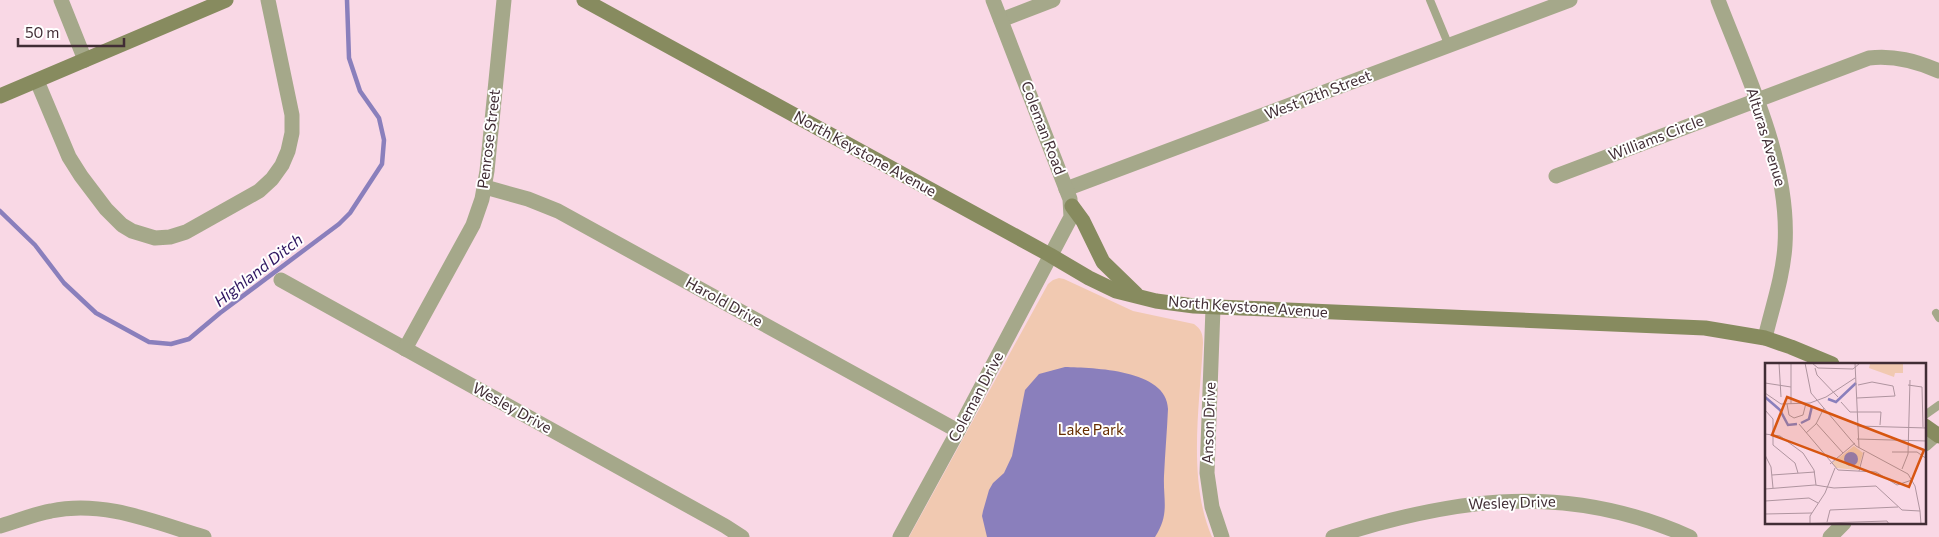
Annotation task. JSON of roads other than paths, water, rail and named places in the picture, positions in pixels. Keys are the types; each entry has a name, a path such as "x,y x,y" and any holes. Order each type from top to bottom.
{"street":[{"path":"61,0 85,60"},
{"path":"0,96 226,0"},
{"path":"37,81 69,157 112,217 122,225 143,236 155,238 170,237 186,232 259,191 272,179 282,165 288,151 292,133 292,115 268,0"},
{"name":"Penrose Street","path":"405,348 473,225 485,187 504,0"},
{"name":"North Keystone Avenue","path":"584,0 1089,278 1116,291 1177,305 1213,308 1705,328 1764,338 1830,363"},
{"name":"Coleman Road","path":"993,0 1072,206"},
{"path":"1001,20 1053,0"},
{"name":"West 12th Street","path":"1066,189 1570,0"},
{"name":"Alturas Avenue","path":"1718,0 1756,101 1777,166 1786,220 1781,275 1764,338"},
{"name":"Williams Circle","path":"1556,176 1869,58 1885,56 1902,59 1939,72"},
{"name":"Harold Drive","path":"485,187 528,199 558,211 958,431"},
{"path":"1050,255 1068,226 1072,206"},
{"path":"1072,206 1083,221 1103,262 1137,295"},
{"name":"Coleman Drive","path":"900,537 1050,255"},
{"name":"Wesley Drive","path":"281,280 742,537"},
{"name":"Anson Drive","path":"1213,308 1207,473 1212,507 1222,537"},
{"name":"Wesley Drive","path":"1333,537 1373,525 1461,505 1522,500 1570,502 1618,511 1649,520 1690,537"},
{"path":"2,527 51,511 76,508 101,509 124,512 204,537"},
{"path":"1830,537 1843,524"}],"lane":[{"path":"1430,0 1449,46"},
{"path":"1926,414 1939,405"}],"waterway":[{"name":"Highland Ditch","path":"0,211 35,245 64,283 96,313 149,342 171,344 189,339 220,313 339,224 350,213 382,164 384,140 379,118 360,91 349,58 347,0"}],"park label":[{"name":"Lake Park","path":"1091,430"}]}
